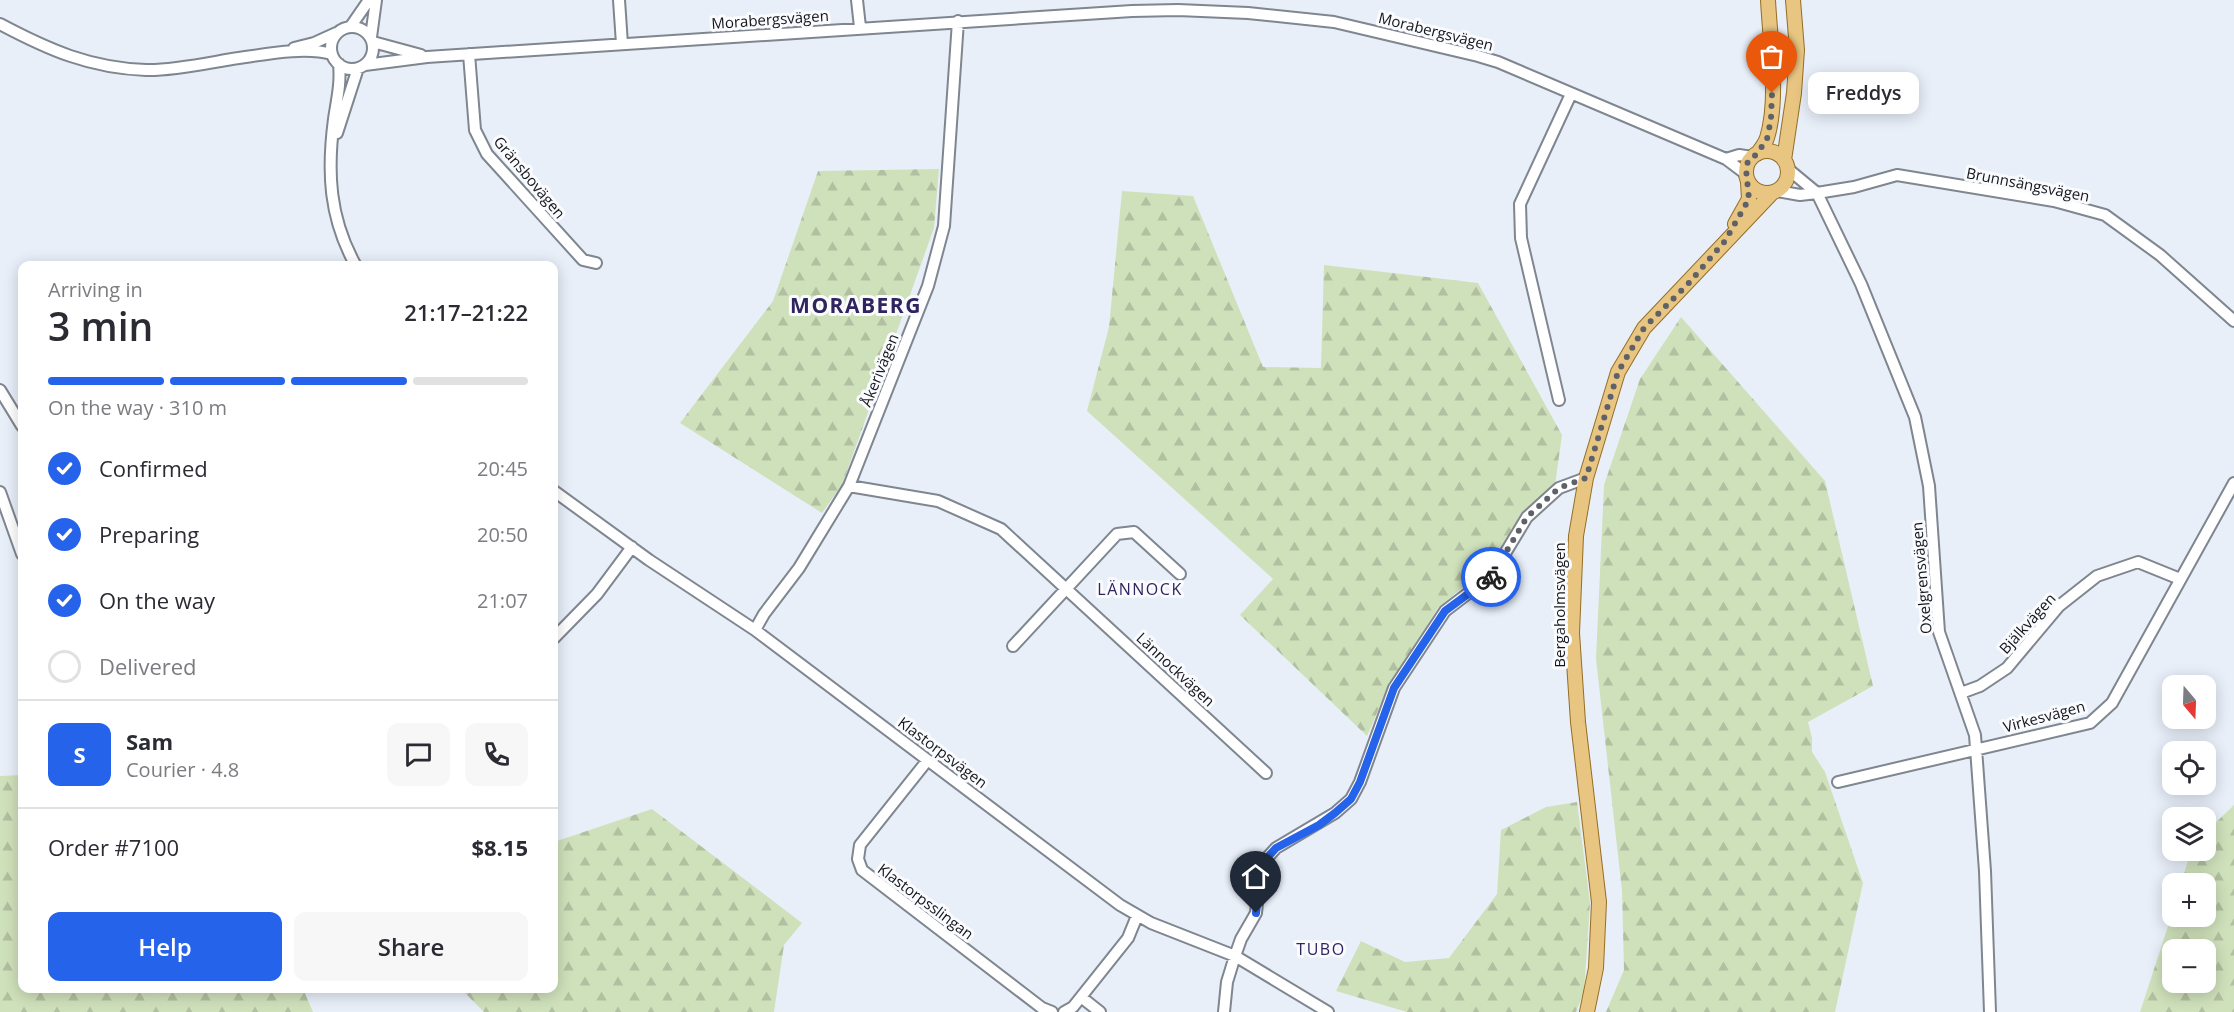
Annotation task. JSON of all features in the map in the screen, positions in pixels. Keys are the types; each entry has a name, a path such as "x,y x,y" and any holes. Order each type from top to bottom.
{"main road":[{"path":"1768,0 1771,119 1767,139 1748,161 1747,178 1758,192 1774,192 1785,184 1796,74 1797,50 1793,0"},
{"path":"1754,155 1763,152 1774,153 1786,164"},
{"name":"Bergaholmsvägen","path":"1725,241 1749,199 1747,178"},
{"name":"Bergaholmsvägen","path":"1587,1012 1596,968 1599,903 1578,723 1572,633 1575,536 1586,478 1618,372 1644,328 1774,192"}],"street":[{"path":"265,54 314,43 351,26 369,0"},
{"path":"331,153 361,66 373,53 376,0"},
{"path":"619,0 622,44"},
{"path":"857,0 860,27"},
{"name":"Morabergsvägen","path":"361,66 427,57 860,27 1178,10 1240,12 1319,20 1371,30 1498,62 1726,159 1747,178"},
{"name":"Åkerivägen","path":"755,630 817,541 849,486 928,286 944,226 958,21"},
{"path":"0,24 37,43 87,63 148,70 265,54 315,51 332,54"},
{"path":"351,26 362,29 372,40"},
{"path":"337,33 332,44 332,54 339,64 341,84 331,153 331,189 339,230 354,261"},
{"name":"Morabergsvägen","path":"372,40 427,57"},
{"name":"Gränsbovägen","path":"469,54 475,130 487,154 583,260 596,263"},
{"path":"339,64 351,69 361,66"},
{"path":"1559,400 1521,238 1520,204 1571,94"},
{"name":"Morabergsvägen","path":"1726,159 1739,155 1754,155"},
{"path":"1786,164 1817,193"},
{"name":"Brunnsängsvägen","path":"1774,192 1800,195 1817,193 1854,187 1897,175 2054,201 2105,215 2160,255 2234,321"},
{"name":"Oxelgrensvägen","path":"1817,193 1861,284 1915,417 1929,486 1939,632 1975,735 1985,871 1990,1012"},
{"path":"0,390 18,419"},
{"path":"1224,1012 1227,982 1241,939 1256,913 1260,873 1266,859 1276,848 1319,825 1351,799 1360,782 1394,688 1445,611 1492,575 1527,517 1559,488 1586,478"},
{"name":"Virkesvägen","path":"1838,782 2090,723 2112,704 2234,483"},
{"name":"Lännockvägen","path":"849,486 938,501 1001,529 1266,773"},
{"path":"0,492 18,543"},
{"name":"Klastorpsvägen","path":"558,494 755,630 1137,916 1234,957 1328,1012"},
{"path":"1014,646 1117,534 1134,532 1180,574"},
{"path":"558,634 597,594 632,547"},
{"name":"Bjälkvägen","path":"1961,693 1980,686 2007,668 2060,606 2097,576 2138,562 2180,579"},
{"name":"Klastorpsslingan","path":"927,761 860,845 858,859 862,870 1042,1008 1052,1012"},
{"path":"1064,1012 1073,1007 1128,938 1137,916"},
{"path":"1081,997 1100,1012"}],"green space":[{"path":"939,169 934,228 842,485 822,513 680,423 773,301 818,171"},
{"path":"1122,191 1193,196 1263,367 1321,368 1324,265 1478,283 1562,435 1555,485 1521,517 1488,566 1438,608 1387,690 1367,736 1240,615 1273,579 1087,411 1109,327"},
{"path":"1681,317 1825,481 1873,686 1808,722 1812,738 1812,752 1825,772 1863,883 1835,1012 1606,1012 1624,970 1622,891 1596,659 1604,485 1640,379"},
{"path":"18,775 18,993 305,993 313,1012 0,1012 0,776"},
{"path":"1577,802 1590,903 1584,992 1576,1012 1407,1012 1336,991 1361,941 1405,962 1449,958 1497,894 1501,830 1546,807"},
{"path":"2234,805 2234,1012 2140,1012 2162,945 2162,993 2216,993 2216,939 2164,939 2168,927 2216,927 2216,873 2184,873 2188,861 2216,861 2216,822"},
{"path":"652,809 802,923 784,945 774,1012 484,1012 465,993 558,993 558,841"}],"way so far":[{"path":"1491,577 1527,517 1559,488 1586,478 1618,372 1644,328 1688,284 1725,241 1749,199 1746,169 1748,161 1757,154 1767,139 1771,119 1772,93"}],"place":[{"name":"Freddys","path":"1772,93"}],"district":[{"name":"MORABERG","path":"856,305"},
{"name":"LÄNNOCK","path":"1140,589"},
{"name":"TUBO","path":"1321,949"}],"route":[{"path":"1256,913 1260,873 1266,859 1276,848 1319,825 1351,799 1360,782 1394,688 1445,611 1491,577"}]}
